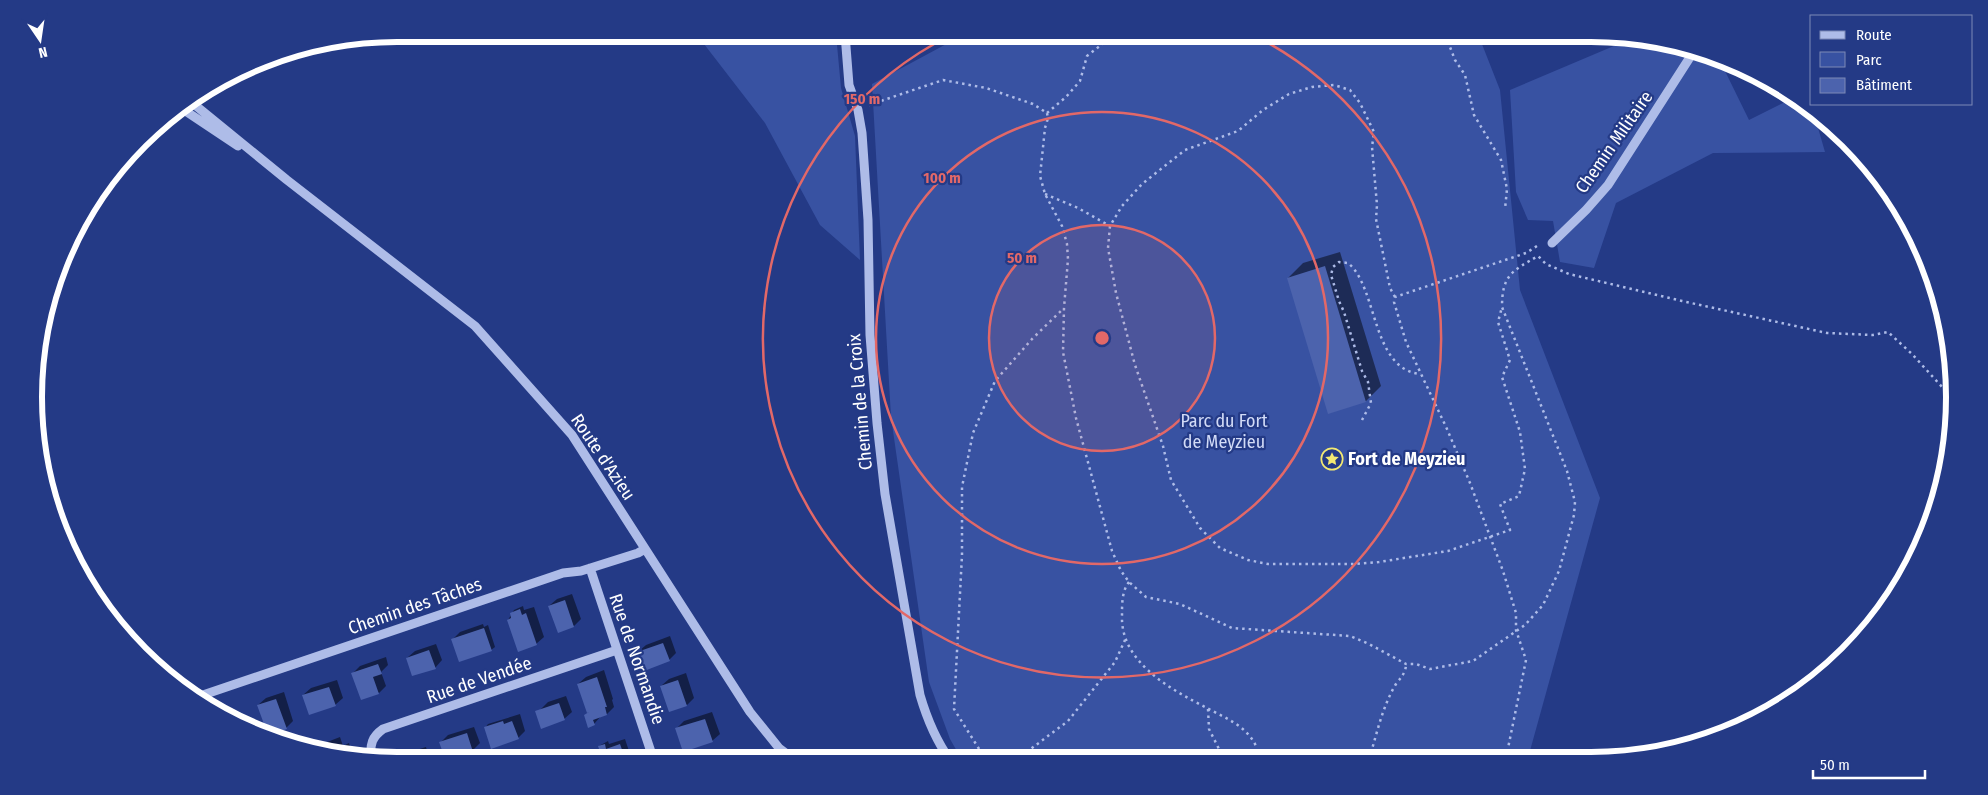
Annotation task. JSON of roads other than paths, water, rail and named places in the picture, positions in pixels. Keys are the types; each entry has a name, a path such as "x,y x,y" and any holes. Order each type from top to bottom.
{"street":[{"name":"Chemin de la Croix","path":"846,42 849,85 858,110 862,133 868,220 870,335 885,494 920,694 926,718 936,741 944,752"},
{"name":"Chemin Militaire","path":"1552,243 1586,210 1608,185 1690,57"},
{"name":"Route d'Azieu","path":"195,105 287,180 475,326 572,435 750,712 778,748 784,752"},
{"name":"Route d'Azieu","path":"187,112 287,180"},
{"name":"Chemin des Tâches","path":"203,695 435,615 563,573 590,568 638,553 645,549"},
{"name":"Rue de Normandie","path":"590,568 651,752"},
{"name":"Rue de Vendée","path":"371,752 370,746 374,736 383,729 617,650"}],"place":[{"name":"Fort de Meyzieu","path":"1332,459"}],"park label":[{"name":"Parc du Fort de Meyzieu","path":"1224,431"}]}
